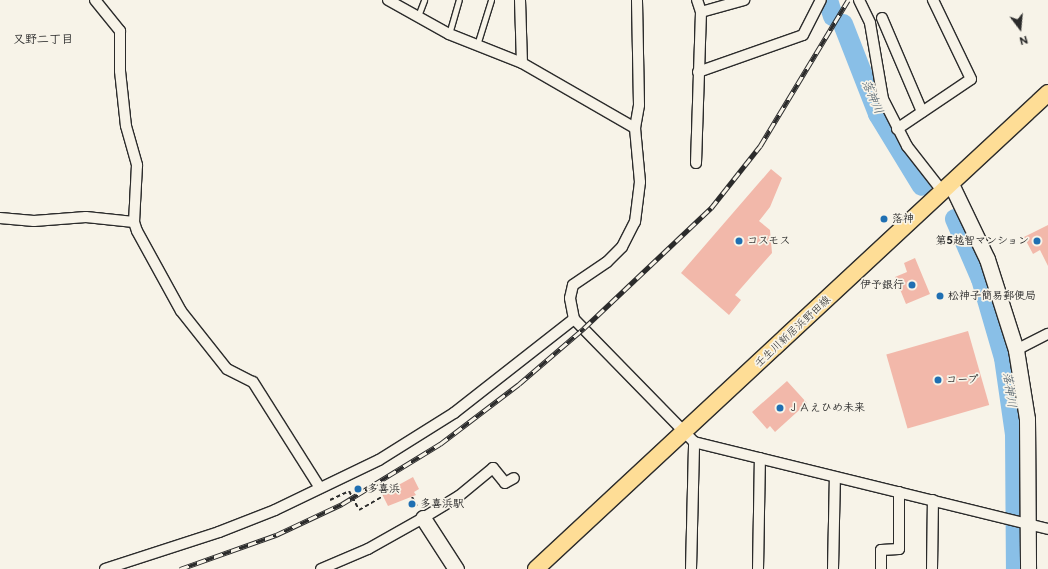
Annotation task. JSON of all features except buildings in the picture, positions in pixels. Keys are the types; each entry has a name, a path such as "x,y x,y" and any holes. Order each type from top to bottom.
{"main road":[{"name":"壬生川新居浜野田線","path":"536,569 690,438 947,188 1048,93"}],"street":[{"path":"95,0 120,32 120,71 126,126 137,165 134,222 164,285 181,312 227,369 253,382 320,488"},
{"path":"391,0 449,34 522,62 635,128"},
{"path":"520,0 522,62"},
{"path":"637,0 639,105 635,128 640,182 635,222 622,247 607,262 573,285 570,298 574,319 690,438 835,477 1048,528"},
{"path":"696,163 701,12 697,0"},
{"path":"701,12 744,0"},
{"path":"698,72 803,35 821,0"},
{"path":"859,0 870,23 883,98 897,129 947,188 987,259 1016,350 1027,419 1026,523 1028,569"},
{"path":"897,129 971,79 933,0"},
{"path":"882,18 922,112"},
{"path":"0,218 34,221 86,218 134,222"},
{"path":"105,569 219,532 320,488 379,460 454,413 574,319"},
{"path":"1016,350 1048,334"},
{"path":"690,438 691,569"},
{"path":"758,569 760,458"},
{"path":"321,569 368,549 423,518 460,496 493,468 505,483 514,478"},
{"path":"833,569 835,477"},
{"path":"881,569 881,550 899,549 899,492"},
{"path":"932,569 933,500"},
{"path":"423,518 456,569"}],"lane":[{"path":"418,16 424,0"},
{"path":"449,34 459,0"},
{"path":"477,46 490,0"}],"path":[{"path":"330,500 348,491 359,510 383,496"}],"waterway":[{"name":"落神川","path":"828,0 833,16"},
{"name":"落神川","path":"843,24 878,114 922,186"},
{"name":"落神川","path":"955,219 981,279 1004,358 1015,434 1016,569"}],"railway":[{"path":"180,569 276,535 342,504 440,444 519,384 584,328 711,208 760,146 848,0"}],"place":[{"name":"落神","path":"884,219"},
{"name":"コスモス","path":"739,241"},
{"name":"第5越智マンション","path":"1037,241"},
{"name":"伊予銀行","path":"912,285"},
{"name":"松神子簡易郵便局","path":"940,296"},
{"name":"コープ","path":"938,380"},
{"name":"ＪＡえひめ未来","path":"780,408"},
{"name":"多喜浜","path":"358,489"},
{"name":"多喜浜駅","path":"412,504"}],"district":[{"name":"又野二丁目","path":"43,40"}]}
